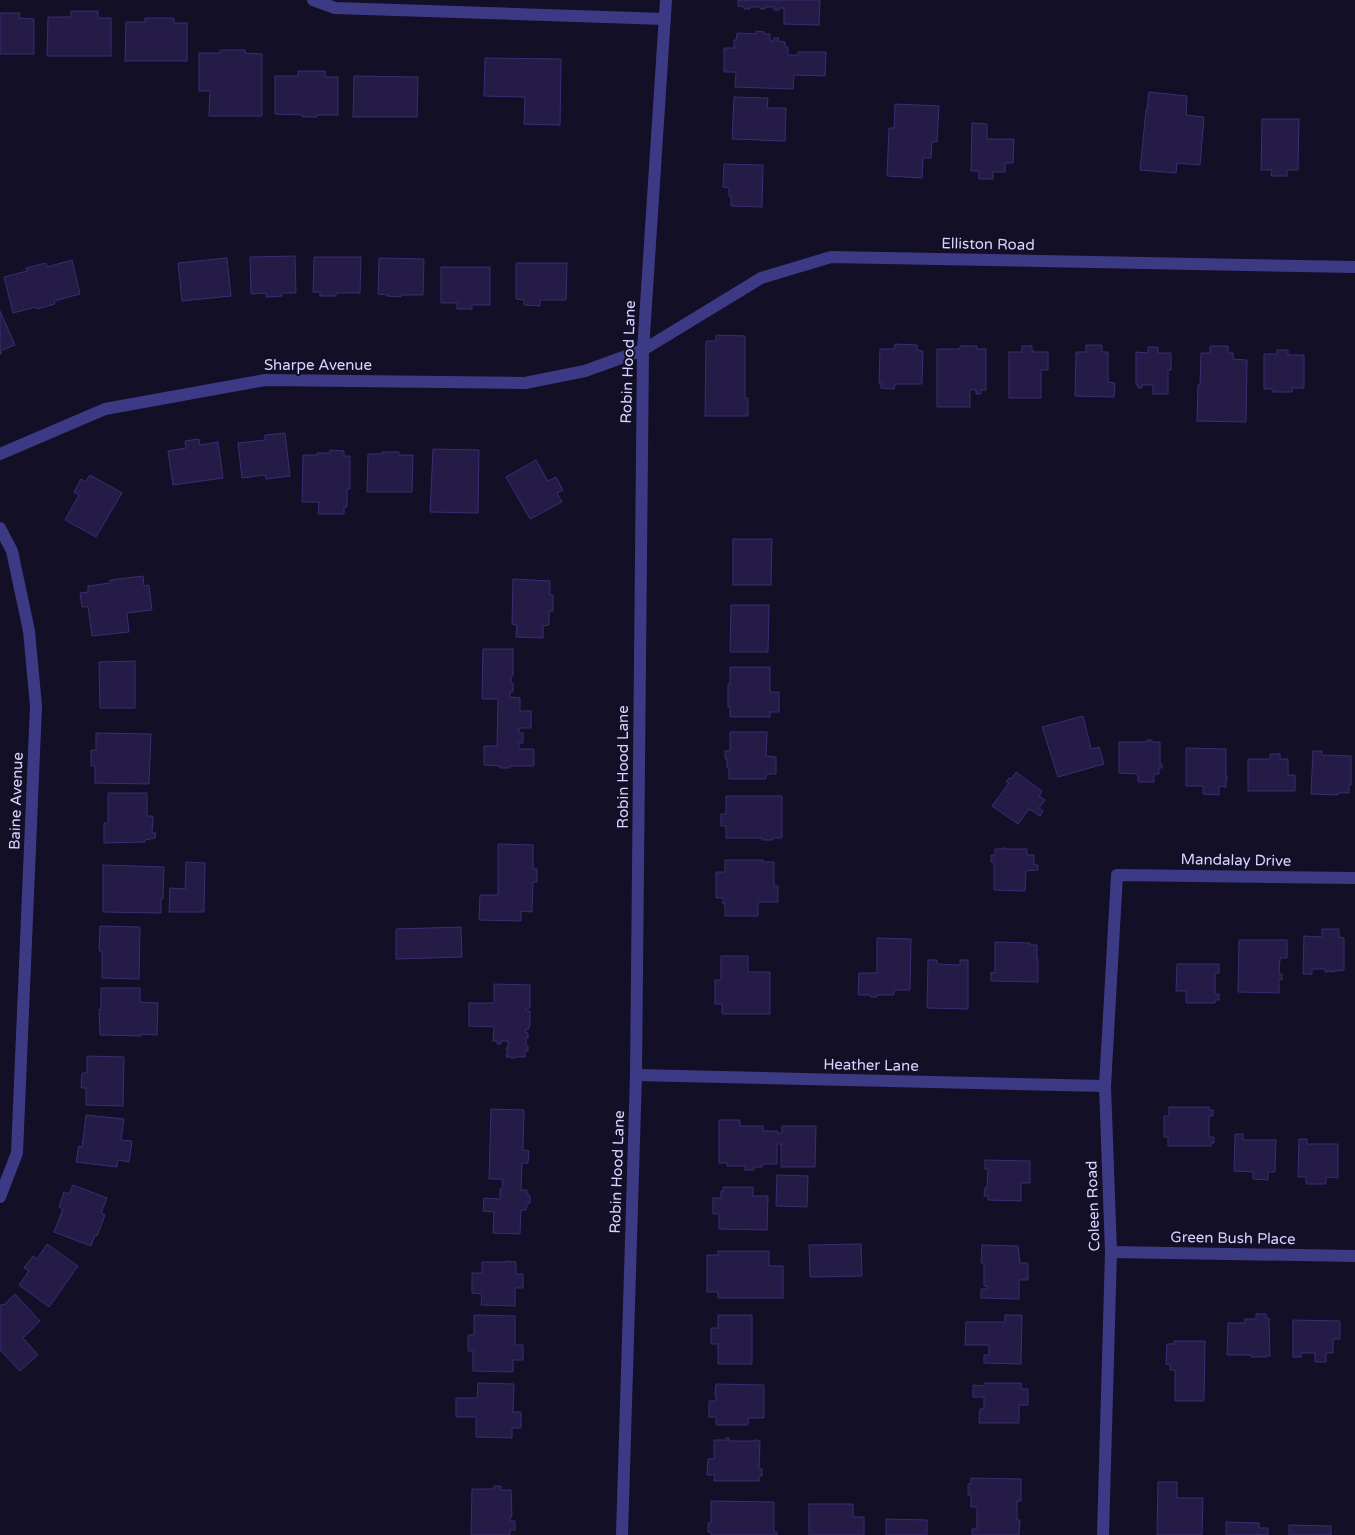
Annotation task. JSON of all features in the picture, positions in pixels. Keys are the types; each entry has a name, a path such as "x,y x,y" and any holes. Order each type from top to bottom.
{"street":[{"path":"313,0 335,8 665,19"},
{"name":"Robin Hood Lane","path":"622,1535 636,1075 642,350 666,0"},
{"name":"Elliston Road","path":"642,350 761,278 831,257 1355,267"},
{"name":"Sharpe Avenue","path":"0,454 105,408 265,380 525,383 585,372 642,350"},
{"name":"Baine Avenue","path":"0,528 12,551 29,631 36,706 17,1153 0,1197"},
{"name":"Mandalay Drive","path":"1117,875 1355,878"},
{"name":"Coleen Road","path":"1103,1535 1111,1252 1105,1086 1117,875"},
{"name":"Heather Lane","path":"636,1075 1105,1086"},
{"name":"Green Bush Place","path":"1111,1252 1355,1256"}],"building":[{"path":"738,0 820,0 819,25 784,24 784,8 779,8 779,10 774,10 774,7 760,9 760,7 750,7 750,9 744,9 744,7 738,6"},
{"path":"71,11 98,11 98,18 111,18 111,56 47,56 48,17 71,17"},
{"path":"0,13 20,13 19,18 34,19 34,54 0,54"},
{"path":"145,18 174,18 174,23 187,23 187,61 125,61 126,22 145,22"},
{"path":"756,31 770,34 770,41 774,41 774,38 779,38 778,41 785,42 785,47 788,47 788,55 798,55 798,52 826,52 825,76 794,75 793,89 735,87 736,72 724,72 724,48 736,48 734,47 734,40 736,40 737,33 756,34"},
{"path":"220,50 245,50 245,53 262,54 262,116 209,116 210,91 199,91 199,53 220,53"},
{"path":"485,58 561,59 560,125 524,124 525,97 484,96"},
{"path":"298,71 325,71 325,77 338,77 338,115 303,117 303,115 275,114 275,76 298,76"},
{"path":"354,76 418,77 417,117 353,117"},
{"path":"1149,92 1187,96 1186,115 1204,117 1200,165 1177,163 1176,173 1140,170"},
{"path":"734,97 768,98 767,108 786,108 785,141 732,139"},
{"path":"895,104 939,106 937,142 932,142 931,158 923,158 922,178 887,176 889,128 894,128"},
{"path":"1262,119 1299,119 1298,170 1287,170 1287,176 1271,176 1272,170 1261,170"},
{"path":"972,123 987,124 987,139 1014,139 1013,163 1005,163 1005,172 993,172 993,179 979,179 979,171 971,171"},
{"path":"724,164 763,165 762,207 731,206 729,188 723,187"},
{"path":"295,256 296,293 282,293 282,296 266,297 266,293 251,294 250,257"},
{"path":"314,257 361,257 360,293 336,293 336,296 320,296 320,292 313,292"},
{"path":"227,258 231,296 182,301 178,263"},
{"path":"379,258 424,259 423,295 401,295 401,297 378,294"},
{"path":"72,260 80,294 54,301 55,304 13,313 4,277 27,271 26,268 46,263 47,267"},
{"path":"516,263 567,263 566,300 540,300 540,306 524,305 524,300 516,299"},
{"path":"441,267 490,267 490,305 472,305 472,309 457,309 457,303 441,303"},
{"path":"0,311 15,345 0,351"},
{"path":"716,335 745,336 745,398 748,398 748,416 705,416 706,341 716,341"},
{"path":"895,344 917,345 917,350 923,351 922,384 895,384 894,389 881,388 881,383 879,383 880,349 894,349"},
{"path":"1086,345 1102,345 1102,352 1108,352 1108,382 1115,383 1114,397 1075,396 1076,352 1086,352"},
{"path":"960,346 977,346 977,349 986,349 986,390 981,390 981,394 976,394 976,390 970,390 970,407 937,407 937,349 960,349"},
{"path":"1022,346 1032,346 1032,351 1034,352 1048,352 1048,370 1041,370 1041,398 1009,398 1009,352 1022,352"},
{"path":"1210,346 1228,346 1228,353 1233,353 1233,359 1247,360 1246,422 1197,421 1201,353 1210,353"},
{"path":"1148,347 1158,347 1158,353 1171,353 1171,370 1168,370 1168,394 1153,394 1153,385 1142,385 1142,388 1138,388 1138,385 1136,385 1136,352 1148,353"},
{"path":"1277,350 1288,350 1288,355 1304,355 1304,388 1292,388 1292,392 1273,392 1273,389 1264,389 1264,354 1277,354"},
{"path":"285,433 290,476 266,479 265,475 242,478 238,443 265,440 265,435"},
{"path":"199,439 200,445 218,442 223,478 173,485 168,451 186,448 185,441"},
{"path":"433,449 479,450 478,513 430,512"},
{"path":"330,450 344,451 344,456 350,456 350,489 347,489 347,507 344,507 344,514 318,514 319,502 302,502 303,455 330,453"},
{"path":"382,452 399,452 399,455 413,455 412,492 367,492 368,454 382,454"},
{"path":"536,460 548,481 556,477 563,490 557,493 562,502 530,519 506,477"},
{"path":"90,475 122,493 96,537 65,520 79,495 74,492 81,479 85,482"},
{"path":"733,539 772,539 771,585 733,585"},
{"path":"143,576 144,586 149,585 152,610 127,613 129,632 92,636 88,607 82,607 80,593 88,592 88,586 110,583 110,580"},
{"path":"513,579 550,581 550,595 553,595 553,611 549,611 549,625 543,626 543,638 516,637 517,625 512,624"},
{"path":"731,605 769,605 768,652 730,652"},
{"path":"483,649 513,649 513,676 511,676 511,683 513,683 513,692 510,692 510,697 520,698 520,711 531,711 531,728 519,728 519,733 523,733 523,743 519,743 519,749 534,749 534,766 500,768 500,766 484,765 484,746 497,746 498,699 482,699"},
{"path":"135,661 135,708 100,708 99,662"},
{"path":"730,667 770,667 770,692 779,692 779,712 770,712 770,717 730,717 728,684 730,684"},
{"path":"1083,716 1091,749 1099,747 1104,764 1058,777 1042,727"},
{"path":"730,732 767,732 766,756 776,757 776,774 766,774 766,779 729,779 729,768 727,768 725,751 730,751"},
{"path":"96,733 151,734 149,784 95,783 95,766 91,766 91,750 96,750"},
{"path":"1147,740 1160,742 1160,764 1162,764 1162,768 1159,768 1159,774 1154,774 1154,782 1138,782 1138,774 1119,773 1119,742 1147,742"},
{"path":"1186,748 1226,749 1226,787 1219,786 1219,795 1203,794 1203,786 1186,786"},
{"path":"1313,751 1322,751 1322,755 1351,756 1351,785 1349,785 1349,793 1338,793 1338,795 1311,794"},
{"path":"1270,754 1280,754 1280,759 1288,759 1288,775 1295,775 1295,791 1248,791 1248,759 1270,759"},
{"path":"1016,772 1042,791 1039,796 1045,800 1039,808 1043,811 1040,816 1029,809 1018,824 992,806 1009,783 1006,782"},
{"path":"108,793 147,793 147,816 153,816 152,833 156,833 155,838 145,840 145,842 104,843 104,823 108,823"},
{"path":"726,796 782,796 782,838 762,840 762,838 726,838 726,826 721,826 721,814 726,814"},
{"path":"498,844 533,845 533,869 537,869 537,882 533,882 532,912 521,911 521,921 479,920 480,895 498,895"},
{"path":"995,849 1027,849 1027,855 1034,855 1034,865 1038,865 1038,870 1026,871 1025,891 994,890 994,862 991,862 991,855 995,855"},
{"path":"725,860 763,860 763,862 774,862 774,886 778,886 778,902 758,902 758,916 725,916 723,898 716,898 716,872 725,872"},
{"path":"186,862 205,863 204,912 169,912 170,888 185,889"},
{"path":"103,865 164,867 161,913 103,912"},
{"path":"100,926 140,927 139,979 102,978 102,951 99,951"},
{"path":"461,927 462,957 396,959 396,929"},
{"path":"1322,929 1339,929 1339,937 1344,938 1344,970 1330,972 1328,970 1328,972 1325,972 1325,969 1312,969 1312,974 1303,974 1304,936 1322,937"},
{"path":"877,938 911,939 910,990 894,990 894,995 877,995 877,997 858,995 859,973 877,973"},
{"path":"1239,940 1287,940 1287,958 1280,958 1279,974 1282,974 1282,980 1279,979 1279,993 1238,992"},
{"path":"995,942 1037,945 1038,982 991,981 991,972 995,973"},
{"path":"721,956 748,956 748,972 770,972 770,1014 722,1014 722,1004 715,1004 715,980 721,980"},
{"path":"928,960 937,960 937,964 960,965 960,960 968,960 968,1009 927,1008"},
{"path":"1177,964 1219,964 1219,973 1215,973 1215,994 1219,994 1219,1000 1215,1000 1215,1003 1186,1003 1186,991 1176,991"},
{"path":"494,984 530,985 530,1008 526,1008 526,1011 530,1011 530,1026 529,1029 526,1029 526,1033 528,1033 526,1046 528,1046 528,1051 525,1051 525,1057 506,1057 508,1055 506,1048 508,1048 508,1041 501,1041 501,1044 497,1044 497,1041 493,1041 494,1027 469,1026 469,1003 494,1003"},
{"path":"101,988 140,988 140,1002 158,1003 157,1035 100,1035 99,1009 101,1010"},
{"path":"87,1056 124,1057 123,1106 86,1105 86,1088 81,1088 82,1073 87,1073"},
{"path":"1169,1107 1209,1107 1209,1110 1213,1110 1213,1116 1209,1116 1209,1137 1214,1137 1214,1143 1211,1143 1211,1146 1168,1146 1168,1137 1164,1137 1164,1116 1169,1116"},
{"path":"491,1109 524,1110 523,1150 529,1151 528,1163 522,1163 521,1190 527,1190 530,1196 530,1203 527,1205 526,1210 521,1210 520,1234 493,1233 494,1212 483,1211 484,1198 500,1199 503,1179 489,1179"},
{"path":"86,1115 124,1119 121,1140 132,1141 129,1162 118,1160 117,1167 76,1162 79,1146 82,1147"},
{"path":"719,1120 740,1120 740,1126 763,1126 763,1131 777,1131 777,1133 782,1133 782,1126 816,1126 815,1167 781,1167 781,1144 777,1144 777,1164 762,1164 762,1167 754,1167 754,1170 745,1170 745,1166 727,1166 727,1163 719,1163"},
{"path":"1235,1134 1243,1134 1243,1140 1276,1140 1275,1172 1268,1172 1268,1180 1253,1179 1253,1172 1234,1171"},
{"path":"1299,1139 1307,1139 1307,1144 1338,1144 1338,1178 1326,1177 1326,1184 1306,1184 1306,1177 1298,1177"},
{"path":"985,1160 1030,1161 1030,1183 1021,1183 1021,1201 988,1200 988,1196 984,1196 985,1188 987,1188 988,1169 985,1169"},
{"path":"777,1175 808,1176 807,1207 776,1206"},
{"path":"73,1185 107,1198 101,1213 105,1215 91,1246 54,1232 63,1209 59,1207 64,1192 69,1194"},
{"path":"723,1187 753,1187 753,1196 768,1196 767,1230 719,1229 719,1214 713,1214 713,1198 721,1198"},
{"path":"47,1244 78,1266 49,1307 19,1285 29,1271 24,1268 33,1256 37,1259"},
{"path":"861,1244 862,1276 810,1277 809,1245"},
{"path":"982,1245 1018,1246 1020,1263 1028,1263 1028,1280 1019,1280 1019,1299 981,1298 981,1289 987,1289 987,1286 984,1286 984,1263 981,1263"},
{"path":"718,1251 769,1251 769,1266 783,1266 783,1298 718,1298 718,1292 707,1292 707,1255 718,1255"},
{"path":"482,1262 516,1262 516,1274 523,1274 523,1288 515,1288 515,1306 481,1305 482,1294 472,1293 472,1273 482,1273"},
{"path":"15,1294 40,1321 23,1338 38,1355 20,1371 0,1350 0,1306 4,1305"},
{"path":"1256,1314 1266,1314 1266,1318 1269,1318 1270,1356 1227,1355 1228,1323 1245,1323 1245,1319 1256,1319"},
{"path":"474,1315 515,1316 515,1345 523,1345 523,1360 513,1360 513,1372 473,1371 473,1351 468,1351 468,1335 474,1335"},
{"path":"718,1315 752,1315 752,1364 718,1364 718,1344 711,1344 711,1328 718,1328"},
{"path":"1005,1315 1022,1315 1021,1364 984,1363 984,1355 989,1355 989,1345 965,1345 966,1322 1005,1322"},
{"path":"1293,1320 1340,1321 1340,1339 1333,1339 1333,1353 1326,1353 1326,1362 1315,1362 1315,1353 1301,1353 1301,1357 1293,1357"},
{"path":"1174,1341 1205,1341 1204,1401 1175,1401 1175,1370 1170,1370 1170,1365 1166,1364 1167,1344 1174,1344"},
{"path":"478,1383 514,1384 513,1412 521,1412 521,1428 512,1428 512,1438 476,1437 476,1417 456,1417 456,1398 477,1398"},
{"path":"984,1383 1021,1383 1021,1389 1028,1389 1028,1405 1019,1405 1019,1423 979,1423 980,1409 984,1409 984,1397 973,1397 973,1385 984,1386"},
{"path":"716,1384 764,1385 764,1418 748,1418 748,1425 716,1425 716,1417 709,1417 709,1401 716,1401"},
{"path":"726,1438 729,1438 729,1441 760,1441 759,1469 762,1469 762,1476 759,1476 759,1481 714,1481 715,1475 707,1475 708,1459 714,1459 714,1440 726,1440"},
{"path":"971,1478 1021,1479 1021,1501 1017,1501 1017,1520 1020,1520 1019,1535 972,1535 972,1529 977,1529 977,1507 971,1507 971,1495 968,1495 968,1484 971,1484"},
{"path":"1158,1482 1177,1482 1177,1498 1203,1498 1202,1535 1157,1535"},
{"path":"494,1486 501,1486 501,1490 511,1490 512,1517 510,1517 510,1521 515,1521 515,1530 510,1530 510,1535 471,1535 472,1489 494,1489"},
{"path":"711,1501 774,1502 774,1532 777,1532 777,1535 711,1535 711,1532 708,1532 708,1523 711,1523"},
{"path":"809,1504 853,1504 853,1517 864,1517 864,1535 809,1535"},
{"path":"886,1519 927,1520 927,1535 886,1535"},
{"path":"1226,1522 1259,1523 1259,1528 1268,1528 1268,1535 1226,1535"},
{"path":"1289,1525 1331,1526 1331,1535 1289,1535"}]}
